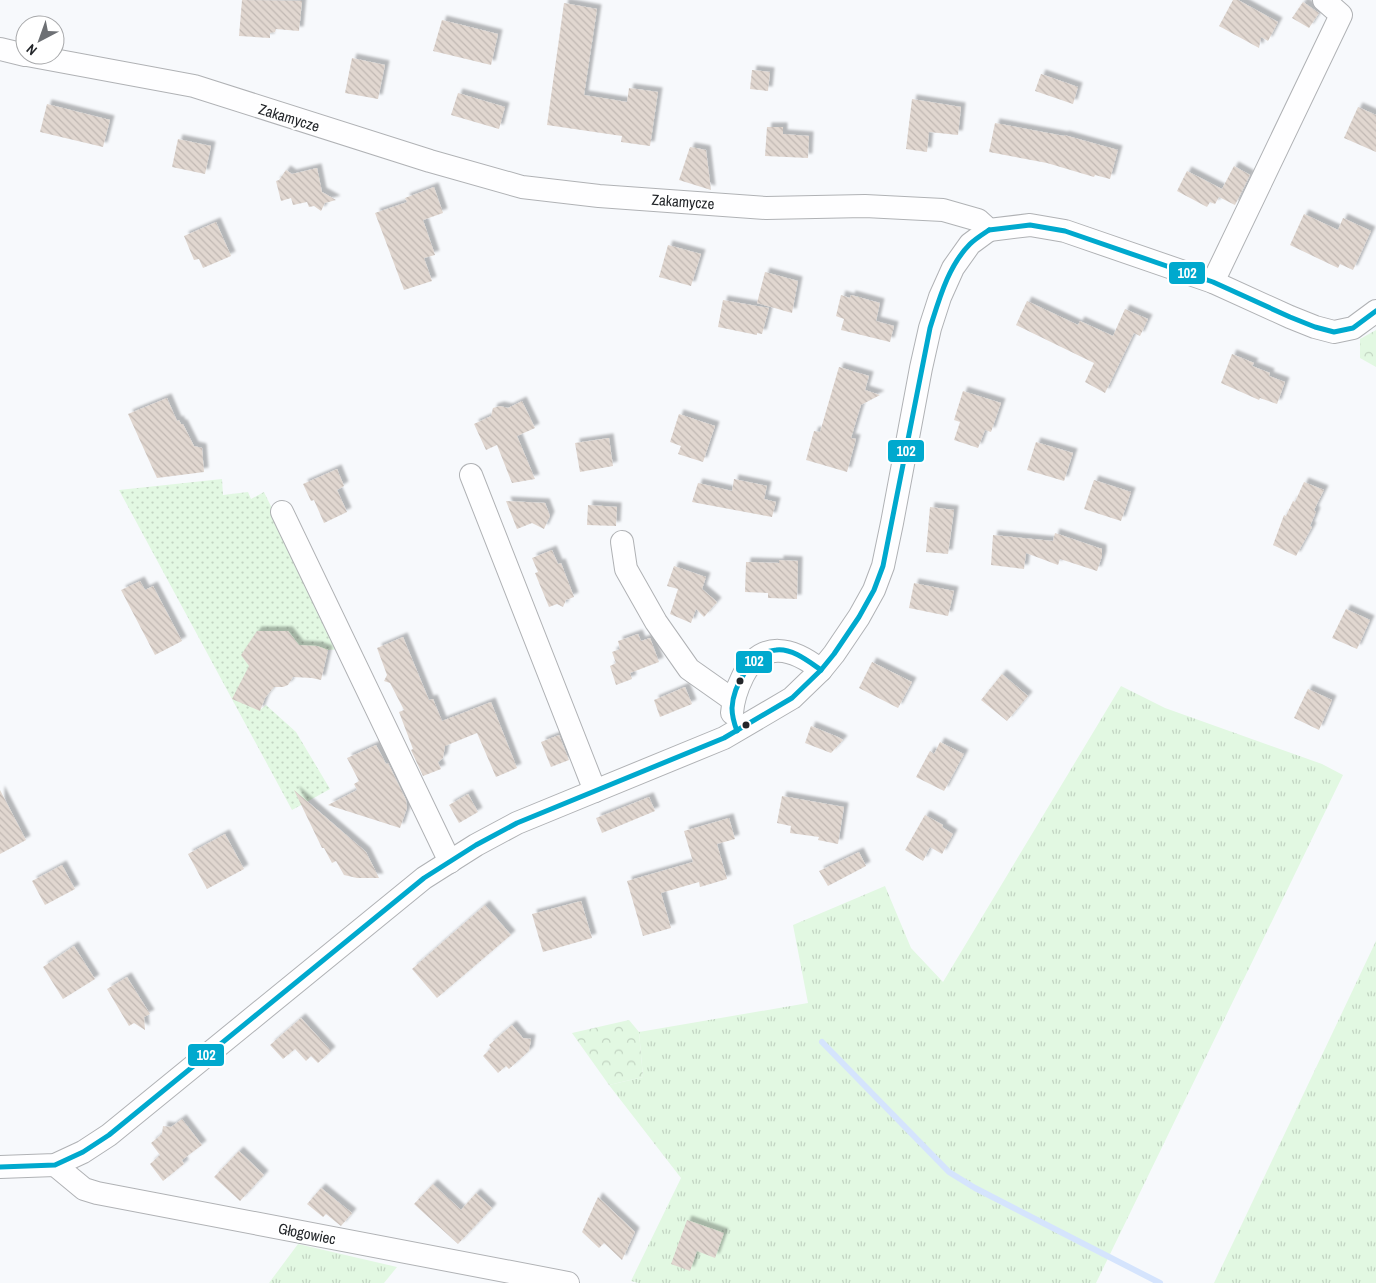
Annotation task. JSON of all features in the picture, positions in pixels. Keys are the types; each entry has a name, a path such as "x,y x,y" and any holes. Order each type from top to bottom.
{"street":[{"path":"1213,282 1342,15 1324,0"},
{"name":"Zakamycze","path":"0,49 15,52"},
{"name":"Zakamycze","path":"65,62 194,86 438,164 522,187 599,196 766,208 865,206 943,210 978,220 989,230"},
{"path":"0,1167 55,1165 83,1152 108,1135 424,878 494,834 708,745 737,731 792,698 821,670 834,654 859,617 874,590 892,523 921,368 930,328 940,296 953,268 970,244 989,230 1030,225 1065,231 1213,282 1298,320 1334,332 1353,328 1376,311"},
{"path":"471,475 595,791"},
{"path":"282,512 450,862"},
{"path":"622,542 626,569 656,622 689,669 733,700"},
{"path":"737,731 732,718 733,700 748,666 756,658 773,650 800,655 821,670"},
{"name":"Głogowiec","path":"55,1165 84,1189 97,1193 568,1283"}],"green space":[{"path":"1376,330 1376,367 1360,358 1360,339"},
{"path":"222,479 223,495 248,492 251,499 264,492 341,649 328,650 293,646 250,668 260,710 266,705 296,732 330,789 292,810 119,490"},
{"path":"1121,686 1165,708 1322,764 1343,775 1096,1283 638,1283 631,1281 681,1178 609,1085 643,1077 639,1032 808,1003 793,925 885,886 911,948 943,982"},
{"path":"1376,941 1376,1283 1214,1283"},
{"path":"629,1020 639,1032 643,1077 609,1085 572,1033"},
{"path":"298,1244 397,1267 384,1283 269,1283"}],"building":[{"path":"242,0 302,1 299,31 276,29 275,32 270,33 270,38 239,36"},
{"path":"1233,0 1238,0 1278,22 1268,41 1261,37 1259,48 1219,26"},
{"path":"1303,2 1319,13 1309,28 1292,18"},
{"path":"564,3 597,9 584,95 627,102 629,88 658,92 650,146 621,142 622,136 547,125"},
{"path":"442,20 498,34 491,65 433,51"},
{"path":"352,58 385,65 378,99 345,93"},
{"path":"752,70 770,72 768,91 750,89"},
{"path":"1041,74 1078,87 1073,104 1035,91"},
{"path":"458,93 505,107 499,129 451,115"},
{"path":"912,99 961,107 958,135 929,132 927,152 906,149"},
{"path":"47,104 110,120 103,147 40,132"},
{"path":"1358,107 1376,115 1376,152 1344,138"},
{"path":"995,123 1064,135 1118,150 1110,179 1095,175 1094,177 1047,163 989,152"},
{"path":"767,127 783,127 783,134 809,136 808,158 765,156"},
{"path":"178,139 211,146 205,174 172,167"},
{"path":"690,147 706,150 711,190 679,180"},
{"path":"1234,166 1250,175 1235,205 1219,197 1215,204 1210,202 1207,207 1177,191 1187,171 1222,189"},
{"path":"317,168 322,192 336,200 325,203 321,211 314,206 309,207 307,202 293,205 291,198 281,201 276,181 279,180 286,170 292,174"},
{"path":"434,187 443,213 423,220 435,255 424,258 432,281 404,290 375,213 407,202 405,198"},
{"path":"1304,214 1338,230 1343,218 1371,231 1353,270 1340,264 1338,268 1290,245"},
{"path":"216,222 231,256 203,268 199,259 194,260 184,236"},
{"path":"668,245 701,254 691,286 659,277"},
{"path":"765,272 798,281 792,313 757,303"},
{"path":"841,295 850,298 851,295 880,303 876,321 894,326 890,342 841,330 844,319 836,316"},
{"path":"723,300 769,308 762,334 757,333 757,335 718,327"},
{"path":"1027,301 1078,325 1080,321 1113,336 1125,309 1148,319 1140,336 1134,333 1105,393 1085,382 1094,363 1016,325"},
{"path":"1232,354 1254,363 1252,366 1270,373 1269,376 1285,382 1277,404 1260,398 1259,400 1221,383"},
{"path":"839,367 869,376 865,390 880,395 861,405 851,438 856,439 847,472 806,460 814,431 820,432"},
{"path":"963,391 1001,403 991,432 985,430 978,448 954,440 960,422 954,420"},
{"path":"167,398 177,421 179,420 183,424 194,446 202,448 204,472 157,478 128,414"},
{"path":"522,401 535,428 517,436 535,479 512,483 497,445 486,450 474,424 491,416 493,408 500,406 508,408"},
{"path":"679,414 715,426 703,462 678,454 681,446 670,442"},
{"path":"609,438 613,466 580,472 575,443"},
{"path":"1036,442 1073,453 1064,481 1027,470"},
{"path":"337,469 344,486 337,490 347,512 324,523 314,500 311,501 303,484"},
{"path":"734,479 767,486 764,499 776,502 772,517 692,502 698,483 732,491"},
{"path":"1094,480 1131,492 1121,521 1084,509"},
{"path":"1304,482 1324,490 1314,510 1316,512 1310,526 1312,527 1296,556 1273,545 1284,515 1286,516 1293,501 1295,502"},
{"path":"506,501 545,503 550,516 544,529 532,523 517,529"},
{"path":"588,505 617,507 616,526 587,525"},
{"path":"930,507 954,510 948,554 926,552"},
{"path":"1055,533 1102,549 1102,556 1097,571 1060,559 1058,565 1026,553 1024,569 991,565 993,535 1053,541"},
{"path":"552,550 558,564 561,563 574,597 566,600 563,607 557,604 549,607 535,573 538,572 532,558"},
{"path":"779,560 798,561 797,599 768,598 768,593 745,592 746,562 779,563"},
{"path":"674,566 706,577 702,589 717,602 704,617 696,609 691,623 670,614 678,589 667,586"},
{"path":"140,581 145,590 153,586 182,641 155,655 121,590"},
{"path":"914,583 954,591 948,616 909,608"},
{"path":"1346,609 1370,620 1357,649 1332,638"},
{"path":"257,631 288,631 299,645 317,646 328,650 321,680 293,677 288,685 274,687 265,698 260,711 232,699 249,666 241,655"},
{"path":"638,634 641,641 650,638 659,662 630,673 632,679 616,685 610,666 616,663 612,652 620,649 618,641"},
{"path":"403,637 429,700 433,699 442,721 491,702 517,768 496,777 477,733 445,746 443,758 438,762 441,769 423,776 411,750 413,749 399,712 404,710 390,683 384,681 387,675 377,648"},
{"path":"872,662 912,682 898,708 859,688"},
{"path":"1002,674 1028,696 1007,721 981,700"},
{"path":"685,687 692,704 660,717 654,700"},
{"path":"1308,689 1332,700 1319,730 1294,718"},
{"path":"811,726 843,740 831,753 805,743"},
{"path":"559,735 569,760 551,767 541,742"},
{"path":"940,742 964,754 944,791 916,777 930,751 934,754"},
{"path":"376,745 386,764 388,763 406,800 407,808 400,828 328,805 357,790 354,784 359,781 347,758"},
{"path":"0,790 26,840 0,854"},
{"path":"294,790 366,852 379,878 357,878 344,875 336,861 332,863 324,848 322,848"},
{"path":"468,794 478,812 459,823 449,805"},
{"path":"782,796 844,807 838,844 818,840 819,837 790,833 791,826 777,823"},
{"path":"649,797 655,811 602,833 596,818"},
{"path":"925,815 943,825 942,827 953,834 942,854 930,847 923,861 905,850"},
{"path":"729,818 735,839 717,844 727,879 700,887 699,882 661,893 671,928 643,936 627,881 693,862 684,831"},
{"path":"225,834 244,869 207,889 188,854"},
{"path":"859,852 866,866 828,886 819,871"},
{"path":"62,865 75,889 45,905 32,881"},
{"path":"581,901 592,938 543,952 532,914"},
{"path":"485,905 511,935 437,998 412,969"},
{"path":"74,946 95,979 63,999 43,967"},
{"path":"127,977 150,1014 144,1017 145,1030 134,1023 129,1026 107,989"},
{"path":"301,1018 331,1051 318,1063 311,1056 306,1061 295,1049 283,1059 270,1045"},
{"path":"512,1025 523,1038 531,1039 529,1051 509,1069 506,1066 498,1073 483,1056 491,1048 489,1045"},
{"path":"182,1119 202,1145 182,1160 184,1164 163,1181 150,1164 160,1155 151,1143 162,1134 163,1126 171,1127"},
{"path":"239,1151 264,1175 240,1201 214,1177"},
{"path":"433,1184 461,1210 476,1193 492,1208 458,1244 414,1204"},
{"path":"321,1188 352,1213 341,1226 326,1214 323,1217 307,1204"},
{"path":"598,1197 635,1232 622,1260 604,1243 599,1248 582,1232"},
{"path":"687,1220 724,1233 715,1258 697,1251 690,1271 671,1264"}],"waterway":[{"path":"822,1042 949,1172 975,1188 1160,1283"}],"transit line":[{"name":"102","path":"989,230 1030,225 1065,231 1213,282 1290,317 1334,332 1353,328 1376,311"},
{"name":"102","path":"0,1167 55,1165 83,1152 109,1135 424,878 476,845 517,823 724,738 792,698 821,670 834,654 859,617 874,590 883,566 933,317 945,284 956,262 970,244 989,230"},
{"name":"102","path":"737,731 733,720 733,700 745,672 759,657 767,652 776,650 788,651 800,656 821,670"}]}
